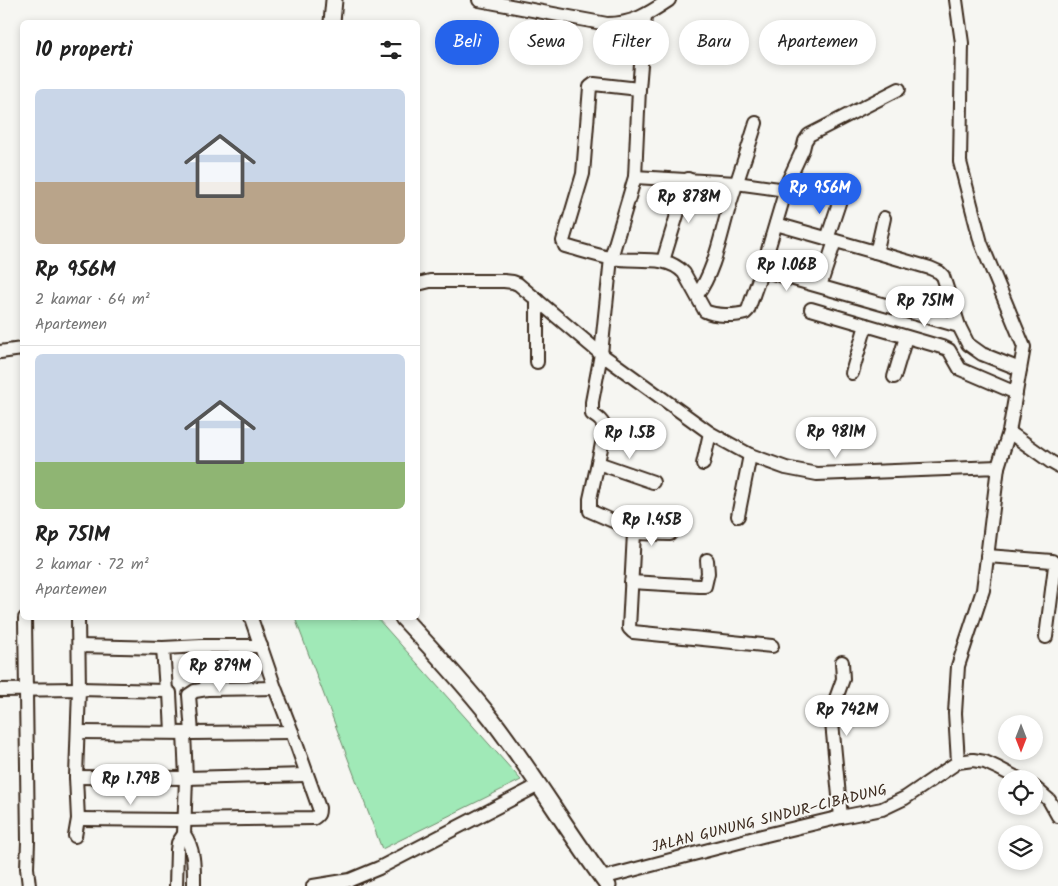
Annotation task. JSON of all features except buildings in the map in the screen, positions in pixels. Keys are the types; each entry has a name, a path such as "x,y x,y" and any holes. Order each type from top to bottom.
{"main road":[{"path":"332,20 334,0"},
{"path":"406,620 491,718 605,882"}],"street":[{"path":"479,0 607,24 616,24 646,16 669,0"},
{"path":"956,0 962,43 960,162 981,243 1024,347 1009,432 998,467 983,590 958,666 955,713 958,762 973,760 985,762 1002,770"},
{"path":"646,16 639,88 635,177 611,258 601,354 592,402 592,414 605,425 605,430 590,499 590,511 622,525 634,533 670,534"},
{"path":"639,88 594,84 590,87 583,174 563,241 565,246 611,258 663,261 679,267 705,311 710,314 740,315 748,310 776,224 784,196 783,192 809,135 899,88"},
{"path":"697,295 710,271 756,123"},
{"path":"635,177 736,183 779,189 783,192"},
{"path":"663,261 688,179"},
{"path":"820,286 840,200"},
{"path":"875,252 884,218"},
{"path":"776,224 939,272 943,276 959,326 968,344 982,354 1020,369"},
{"path":"762,270 959,326"},
{"path":"420,284 513,282 518,284 601,354 710,433 750,455 786,468 817,474 998,467"},
{"path":"537,300 537,362"},
{"path":"811,309 949,350 960,369 1016,393"},
{"path":"852,373 866,325"},
{"path":"894,377 906,337"},
{"path":"0,352 20,349"},
{"path":"1009,432 1058,466"},
{"path":"703,464 710,433"},
{"path":"738,516 750,455"},
{"path":"598,463 653,482"},
{"path":"634,533 629,628 633,632 772,646"},
{"path":"987,556 1052,561 1054,563 1046,637"},
{"path":"631,582 706,586 708,574 707,560"},
{"path":"25,620 29,886"},
{"path":"75,836 78,819 76,777 79,689 78,620"},
{"path":"78,819 314,818 319,814 319,808 252,620"},
{"path":"79,646 163,648 261,646"},
{"path":"202,646 207,690"},
{"path":"163,648 166,691"},
{"path":"841,817 831,712 843,679 842,662"},
{"path":"176,886 178,843 184,834 186,778 183,733 189,695 195,691 207,690 275,688"},
{"path":"0,690 166,691 170,694 183,733"},
{"path":"78,732 292,732"},
{"name":"JALAN GUNUNG SINDUR–CIBADUNG","path":"605,882 762,836 882,809 905,798 958,762"},
{"path":"76,777 186,778 306,775"},
{"path":"313,886 355,881 539,785"},
{"path":"1043,795 1058,816"},
{"path":"184,834 189,841 194,856 194,886"}],"green space":[{"path":"296,620 379,620 521,780 382,849"}]}
